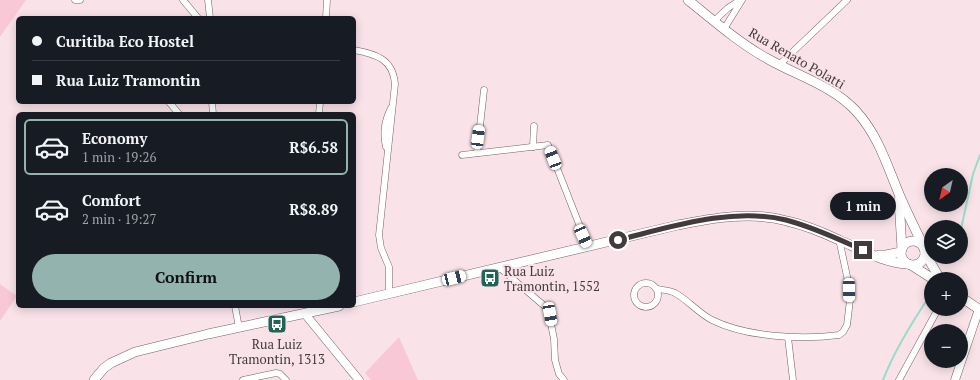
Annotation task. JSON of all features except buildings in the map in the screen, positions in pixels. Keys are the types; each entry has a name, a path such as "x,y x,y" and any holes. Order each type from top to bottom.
{"main road":[{"name":"Rua Renato Polatti","path":"688,0 724,29 757,52 779,65 829,90 849,104 857,112 879,145 924,249"},
{"name":"Rua Renato Polatti","path":"899,194 902,250"},
{"path":"356,302 695,222 743,216 763,216 786,220 811,228 892,262 918,264 924,258"},
{"path":"924,249 920,243 912,242 904,245 902,250 903,259 924,273"},
{"path":"875,255 886,255 902,250"},
{"path":"968,302 980,309"},
{"path":"94,380 104,368 111,363 135,352 239,328 306,310 322,308"}],"street":[{"path":"183,0 196,16"},
{"path":"208,0 210,16"},
{"path":"326,16 327,0"},
{"path":"714,21 728,8 741,0"},
{"path":"724,29 741,0"},
{"path":"779,65 847,0"},
{"path":"356,50 378,56 389,66 394,78 393,105 379,235 381,248 389,266 389,294"},
{"path":"477,153 484,90"},
{"path":"171,104 177,112"},
{"path":"533,146 534,126"},
{"path":"462,155 548,145 588,247"},
{"path":"657,289 657,301 651,306 647,307 639,305 634,298 634,290 636,287 643,283 651,283 657,289 675,293 703,315 725,326 744,331 788,337 839,335 846,329 848,319 849,290 838,240"},
{"path":"500,268 548,309 554,339 555,360 559,374 564,380"},
{"path":"235,308 239,328"},
{"path":"955,380 980,309"},
{"path":"306,310 359,380"},
{"path":"899,380 934,316"},
{"path":"788,337 793,380"},
{"path":"243,380 276,373 280,374 286,380"}],"shaded area":[{"path":"0,0 26,0 0,37"},
{"path":"0,284 16,295 16,297 0,321"},
{"path":"399,337 418,380 371,380 365,373"}],"waterway":[{"path":"963,220 973,174 980,155"},
{"path":"883,380 904,336 924,304"}],"place":[{"name":"Rua Luiz Tramontin, 1552","path":"490,278"},
{"name":"Rua Luiz Tramontin, 1313","path":"277,324"}],"route":[{"path":"618,240 678,225 712,219 755,216 786,220 816,230 863,250"}]}
